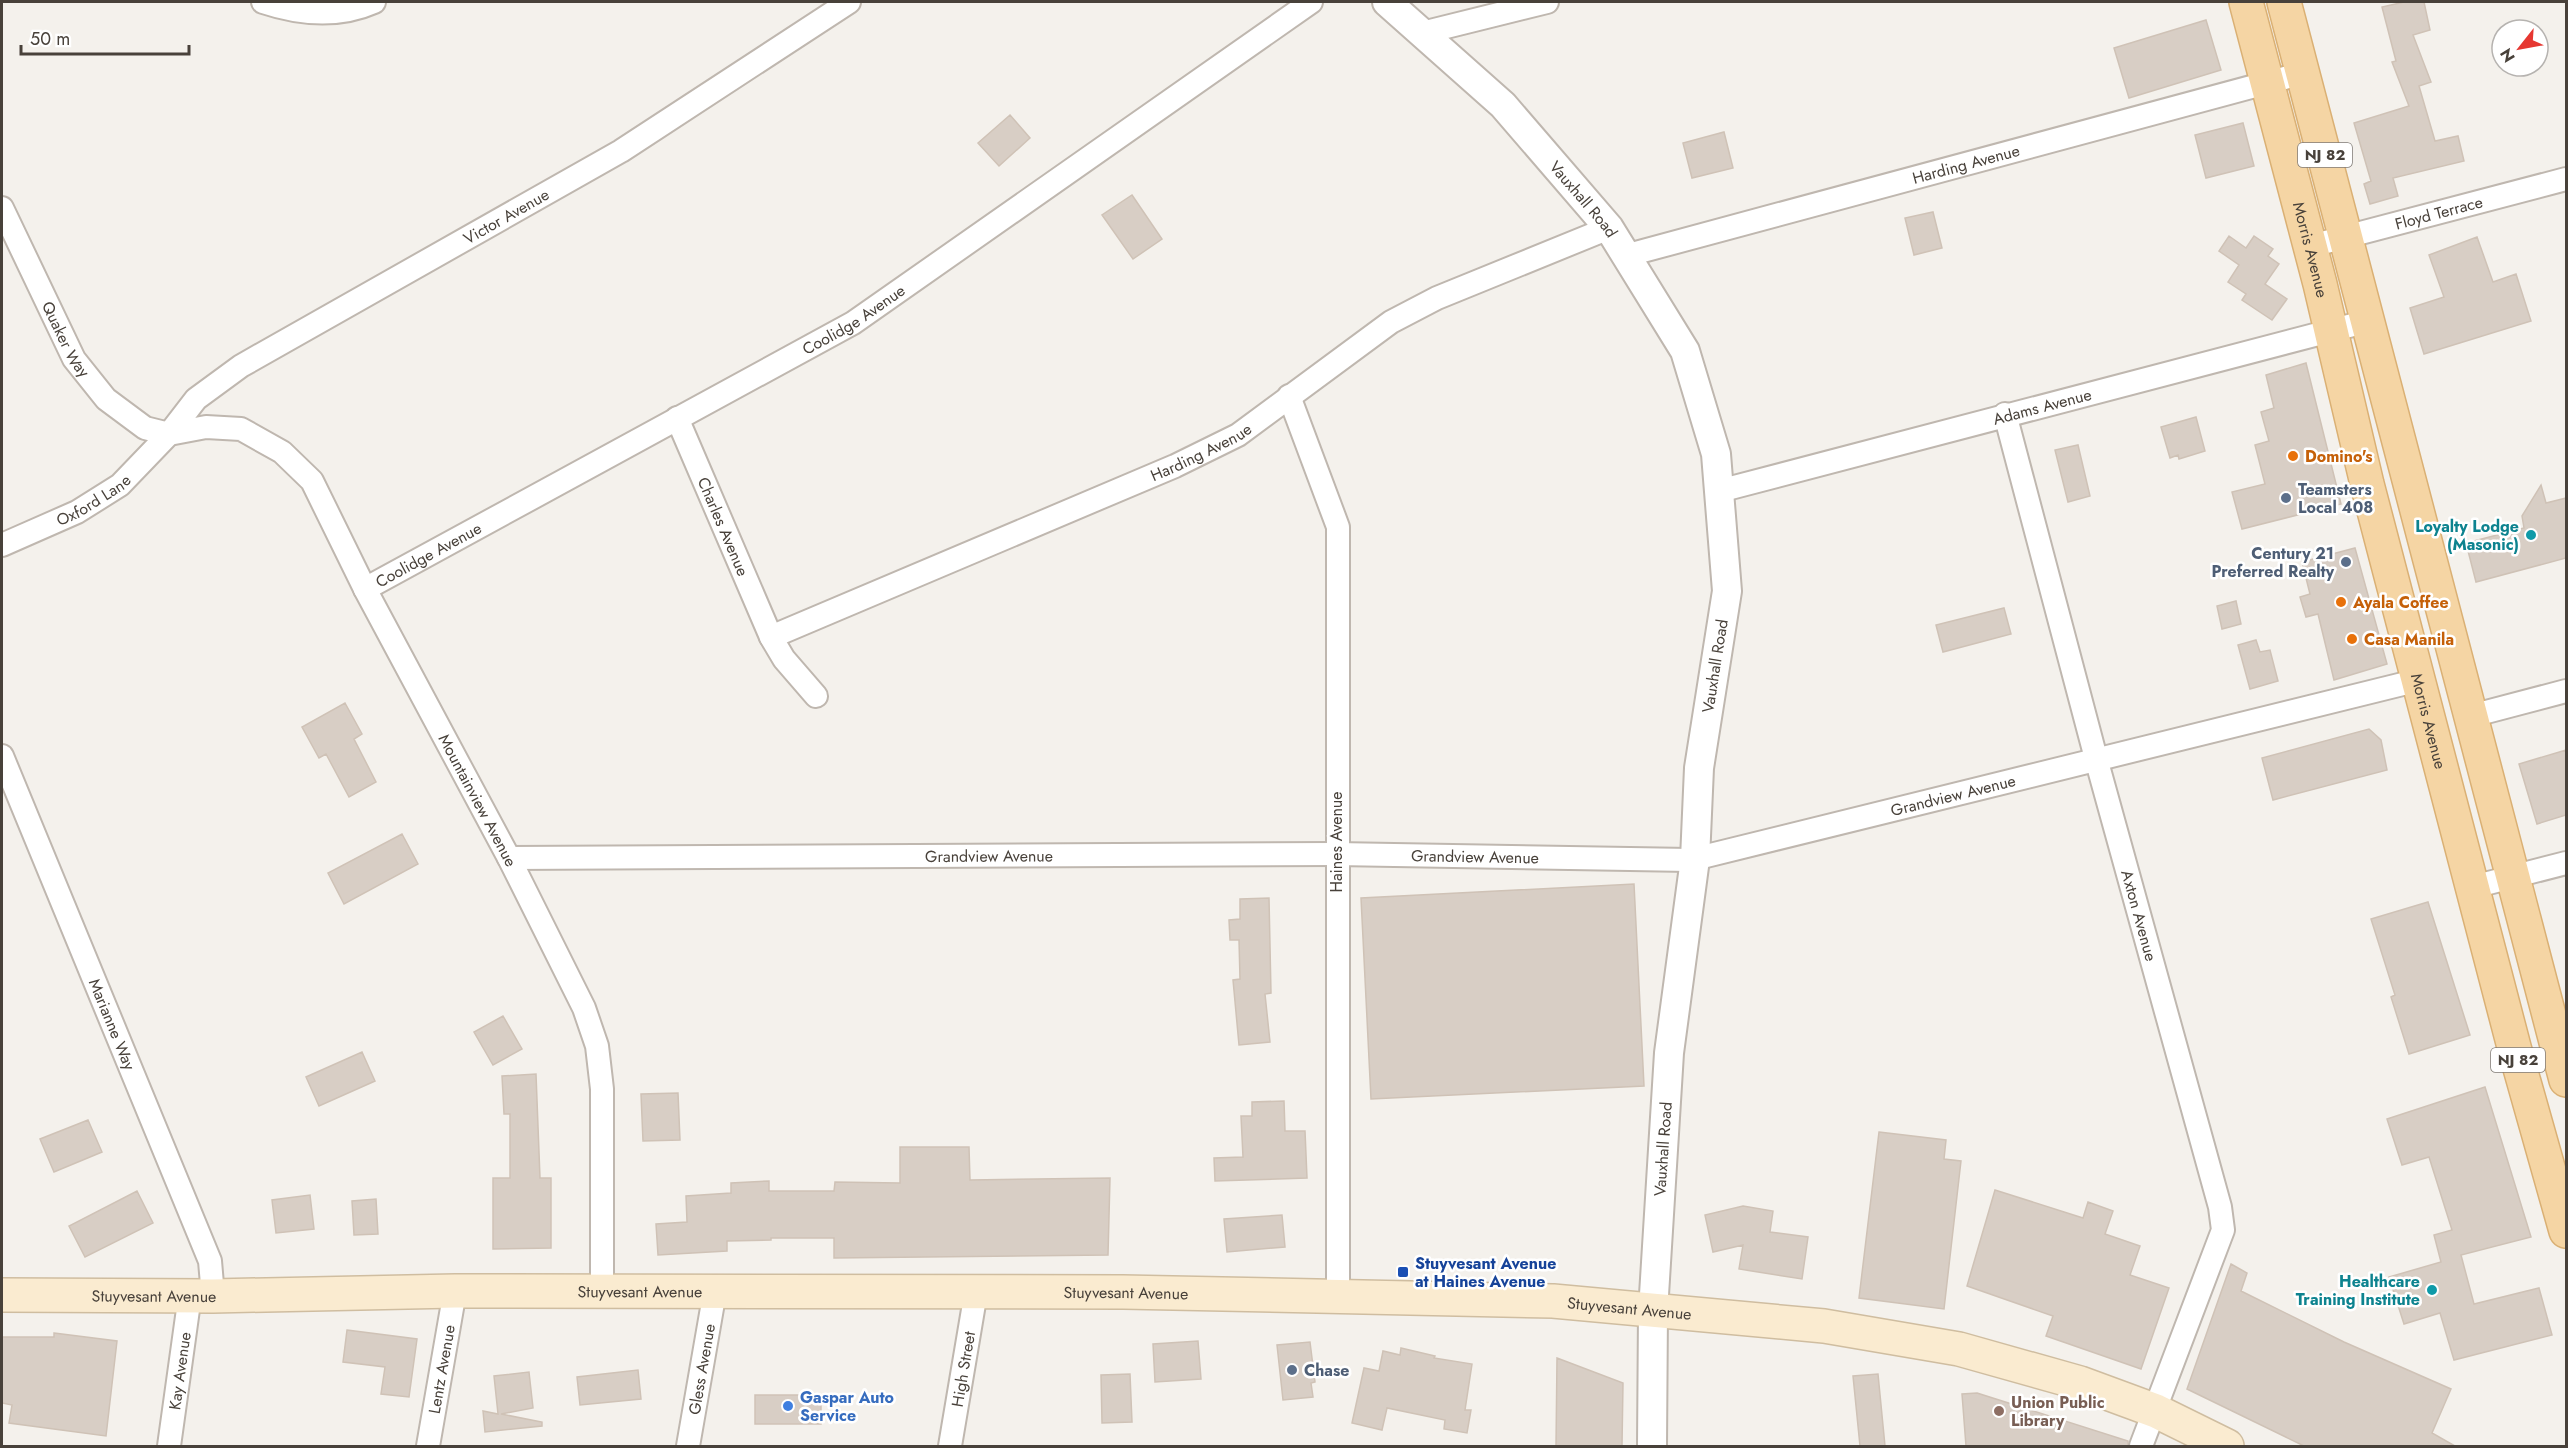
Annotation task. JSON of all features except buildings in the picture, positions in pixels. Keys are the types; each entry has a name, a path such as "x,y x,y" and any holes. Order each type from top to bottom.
{"main road":[{"name":"Morris Avenue","path":"2246,2 2311,246 2357,444 2566,1231"},
{"name":"NJ 82","path":"2284,2 2566,1080"},
{"name":"Stuyvesant Avenue","path":"2,1295 455,1291 1123,1292 1553,1301 1824,1326 1959,1349 2080,1383 2156,1411 2227,1446"}],"street":[{"path":"263,2 292,11 321,13 350,10 374,2"},
{"name":"Victor Avenue","path":"169,434 196,399 241,366 621,151 849,2"},
{"name":"Coolidge Avenue","path":"365,588 853,323 1311,2"},
{"name":"Vauxhall Road","path":"1387,2 1503,105 1609,228 1628,255 1685,351 1715,451 1727,591 1699,768 1695,859 1669,1053 1653,1311 1652,1446"},
{"path":"1422,33 1547,2"},
{"name":"Harding Avenue","path":"1628,255 2303,74"},
{"name":"Floyd Terrace","path":"2311,246 2566,179"},
{"name":"Quaker Way","path":"2,208 74,359 106,399 129,418 145,428 169,434"},
{"name":"Harding Avenue","path":"771,637 1175,466 1238,435 1391,322 1437,298 1609,228"},
{"name":"Adams Avenue","path":"1719,491 2005,414 2368,321"},
{"name":"Haines Avenue","path":"1289,396 1338,527 1336,854 1338,1297"},
{"name":"Axton Avenue","path":"2005,414 2097,762 2220,1207 2223,1230 2141,1446"},
{"name":"Charles Avenue","path":"677,418 771,637 784,659 816,696"},
{"name":"Mountainview Avenue","path":"169,434 206,427 241,429 282,452 312,481 365,588 509,858 584,1008 597,1046 602,1089 602,1293"},
{"name":"Oxford Lane","path":"2,545 77,512 120,485 169,434"},
{"name":"Grandview Avenue","path":"509,858 1336,854 1695,859 2097,762 2419,680"},
{"path":"2471,716 2566,691"},
{"name":"Marianne Way","path":"2,756 210,1261 201,1295"},
{"path":"2473,887 2566,863"},
{"name":"Lentz Avenue","path":"428,1446 455,1291"},
{"name":"Gless Avenue","path":"688,1446 715,1291"},
{"name":"High Street","path":"950,1446 976,1292"},
{"name":"Kay Avenue","path":"169,1446 201,1295"}],"place":[{"name":"Domino's","path":"2293,456"},
{"name":"Teamsters Local 408","path":"2286,498"},
{"name":"Loyalty Lodge (Masonic)","path":"2531,535"},
{"name":"Century 21 Preferred Realty","path":"2346,562"},
{"name":"Ayala Coffee","path":"2341,602"},
{"name":"Casa Manila","path":"2352,639"},
{"name":"Stuyvesant Avenue at Haines Avenue","path":"1403,1272"},
{"name":"Healthcare Training Institute","path":"2432,1290"},
{"name":"Chase","path":"1292,1370"},
{"name":"Gaspar Auto Service","path":"788,1406"},
{"name":"Union Public Library","path":"1999,1411"}]}
